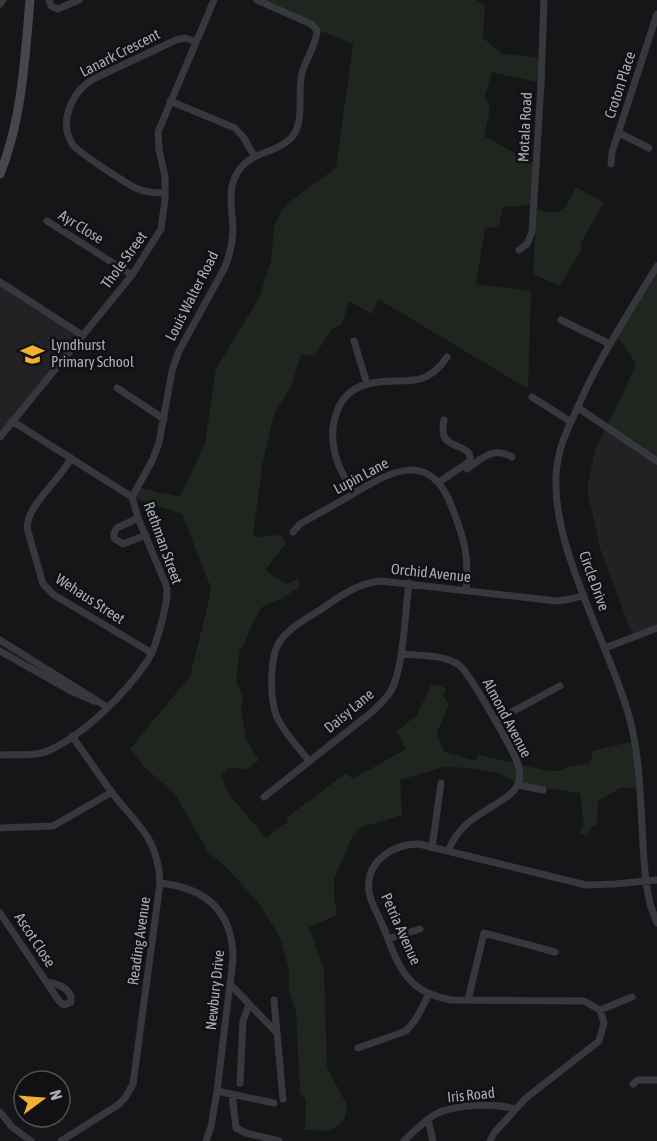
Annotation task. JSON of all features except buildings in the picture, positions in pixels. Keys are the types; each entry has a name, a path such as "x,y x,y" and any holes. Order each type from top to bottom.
{"main road":[{"path":"0,174 8,152 16,111 30,0"}],"street":[{"path":"49,0 51,6 58,9 79,0"},
{"name":"Thole Street","path":"0,437 132,275 161,229 165,176 158,136 170,101 214,0"},
{"name":"Louis Walter Road","path":"132,497 159,443 172,371 179,351 228,258 232,238 230,197 238,172 254,156 287,142 296,132 299,124 302,75 316,38 316,29 311,24 257,0"},
{"name":"Motala Road","path":"519,250 527,244 532,232 544,0"},
{"name":"Croton Place","path":"611,164 612,152 657,14"},
{"name":"Lanark Crescent","path":"165,193 151,193 136,189 76,148 70,138 67,124 70,104 83,85 95,78 176,40 185,38 195,41"},
{"path":"170,101 235,128 244,138 254,156"},
{"path":"619,133 649,148"},
{"name":"Ayr Close","path":"47,221 132,275"},
{"name":"Circle Drive","path":"657,266 585,389 559,454 556,489 562,529 634,735 646,882 650,904 657,923"},
{"path":"0,282 82,335"},
{"path":"561,320 610,344"},
{"path":"354,342 367,384"},
{"path":"354,493 336,460 334,422 336,411 346,394 367,384 419,379 437,369 447,357"},
{"path":"117,388 164,419"},
{"path":"532,397 571,422"},
{"path":"577,407 657,461"},
{"path":"441,484 471,458 466,450 445,439 444,420"},
{"name":"Rethman Street","path":"0,755 42,753 72,736 107,707 152,653 159,634 167,590 132,497 12,421"},
{"path":"441,484 491,452 502,452 512,457"},
{"name":"Wehaus Street","path":"71,459 27,521 43,584 54,595 152,653"},
{"name":"Lupin Lane","path":"293,532 300,524 385,475 403,470 421,470 430,474 441,484"},
{"path":"441,484 452,505 464,541 468,565 465,590"},
{"path":"138,518 117,528 114,538 123,544 146,535"},
{"name":"Orchid Avenue","path":"309,761 275,714 272,668 277,646 285,635 301,622 356,587 381,581 557,601 584,594"},
{"name":"Daisy Lane","path":"264,797 372,712 387,696 396,680 409,583"},
{"path":"604,648 657,628"},
{"path":"0,640 82,689 99,703"},
{"path":"0,651 69,690 107,707"},
{"name":"Almond Avenue","path":"401,654 440,658 462,668 474,683 518,763 520,775 518,785"},
{"path":"495,722 560,686"},
{"name":"Reading Avenue","path":"61,1141 118,1106 134,1084 160,883 156,856 147,834 112,792 72,736"},
{"path":"432,848 441,783"},
{"path":"448,851 457,833 466,824 508,797 518,785 543,790"},
{"path":"0,828 53,826 112,792"},
{"name":"Petria Avenue","path":"600,1010 593,1004 575,1000 468,1000 429,994 411,982 388,939 370,895 370,876 374,866 387,852 402,845 419,844 586,885 657,880"},
{"name":"Newbury Drive","path":"160,883 182,886 210,901 227,923 232,940 233,959 217,1091 211,1127 206,1141"},
{"name":"Ascot Close","path":"0,913 46,982"},
{"path":"388,939 420,929"},
{"path":"468,1000 484,933 555,952"},
{"path":"230,984 276,1032"},
{"path":"358,1048 406,1031 416,1019 429,994"},
{"path":"490,1141 515,1109 599,1041 604,1023 600,1010 632,997"},
{"path":"274,1000 283,1099"},
{"path":"240,1083 241,1033 244,1015 249,1004"},
{"path":"633,1084 638,1080 657,1080"},
{"path":"217,1091 274,1103"},
{"path":"232,1094 237,1128 246,1133 279,1141"},
{"name":"Iris Road","path":"404,1141 437,1113 451,1109 502,1104 515,1109"},
{"path":"0,1112 12,1127 31,1141"},
{"path":"428,1119 433,1141"}],"shaded area":[{"path":"261,0 476,0 485,5 483,38 502,54 542,58 542,83 492,72 485,95 490,109 484,136 537,165 534,205 503,207 499,227 485,228 476,284 531,291 528,389 378,299 372,314 349,301 342,324 333,328 314,356 301,354 292,385 274,414 262,466 253,537 281,535 286,544 265,570 286,584 298,579 300,586 283,598 262,607 243,647 240,648 236,682 243,696 241,708 246,740 259,760 247,769 229,768 222,775 227,792 266,838 288,821 286,818 346,773 353,779 406,749 397,731 417,715 431,685 446,689 443,696 449,704 437,733 444,752 476,761 478,755 548,771 560,771 568,767 590,763 593,751 634,741 638,788 620,788 598,801 597,826 593,826 586,836 580,833 584,824 580,793 518,784 501,774 469,768 444,767 400,780 402,815 362,827 352,837 334,879 337,915 309,927 324,969 327,1068 346,1103 347,1110 344,1120 330,1131 305,1130 306,1099 300,1093 296,1012 289,991 289,971 280,937 257,901 226,867 208,852 175,794 144,767 130,749 190,676 211,588 182,514 132,497 137,487 180,497 205,443 216,369 259,298 271,261 274,227 281,211 336,168 353,44 319,30"},
{"path":"576,187 604,203 580,244 583,246 560,286 533,274 537,209 553,212 562,210"},
{"path":"657,267 657,461 606,426 636,363 616,335"},
{"name":"Lyndhurst Primary School","path":"0,283 82,335 0,436"},
{"path":"606,426 657,461 657,628 633,637 600,548 587,490 595,450"}],"place":[{"name":"Lyndhurst Primary School","path":"33,354"}]}
